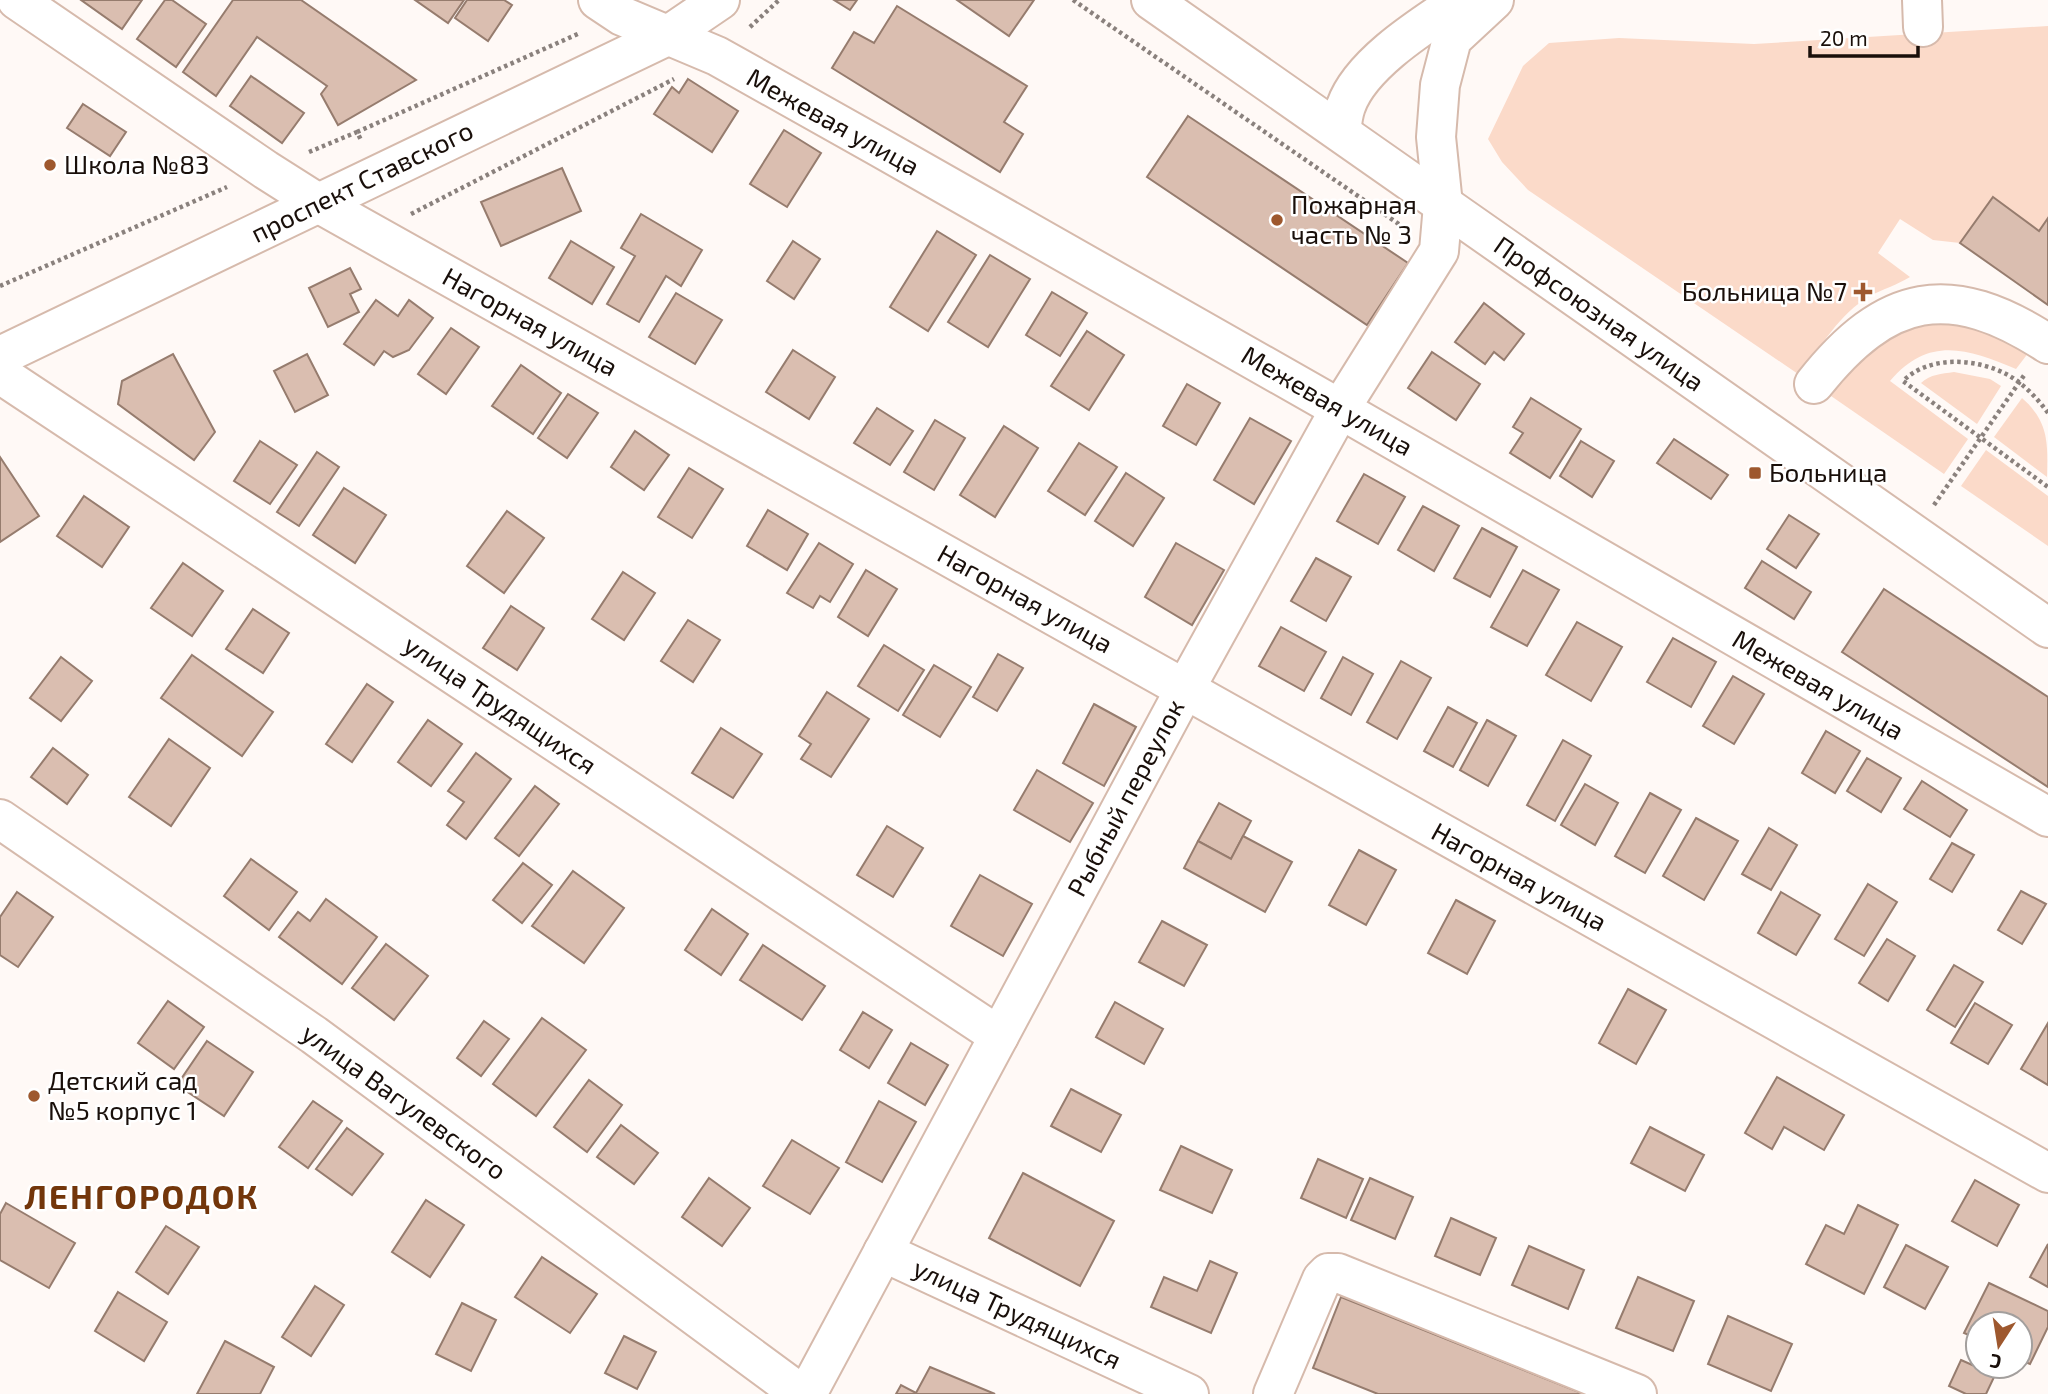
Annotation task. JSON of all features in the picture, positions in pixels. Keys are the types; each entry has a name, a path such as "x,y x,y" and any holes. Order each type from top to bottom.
{"street":[{"name":"Нагорная улица","path":"17,0 318,203 2048,1173"},
{"name":"проспект Ставского","path":"0,356 667,36 720,0"},
{"name":"Профсоюзная улица","path":"1151,0 2048,628"},
{"path":"1331,126 1327,96 1336,76 1363,41 1394,15 1420,0"},
{"path":"1331,126 1359,82 1401,40 1461,0"},
{"name":"Рыбный переулок","path":"807,1394 1185,689 1340,409 1439,251 1443,205 1436,137 1440,85 1451,39 1494,0"},
{"name":"Межевая улица","path":"610,8 667,36 717,56 1340,409 2048,817"},
{"path":"1814,384 1844,349 1878,322 1896,313 1930,303 1962,304 2016,324 2048,344"},
{"name":"улица Трудящихся","path":"0,374 999,1036"},
{"name":"улица Вагулевского","path":"0,819 314,1035 801,1394"},
{"name":"улица Трудящихся","path":"883,1252 1189,1394"},
{"path":"1273,1394 1322,1279 1328,1273 1338,1273 1637,1394"}],"path":[{"path":"1073,0 1439,251"},
{"path":"357,132 594,26 610,8"},
{"path":"0,286 158,216"},
{"path":"1913,534 2048,344"},
{"path":"2048,413 2030,391 1992,368 1958,362 1930,365 1911,373 1903,381 2048,487"}],"shaded area":[{"name":"Больница №7","path":"2048,26 2048,218 2039,231 1993,198 1960,243 1933,240 1900,219 1878,253 1910,277 1870,296 1849,312 1831,332 1801,376 1528,190 1502,162 1488,139 1523,66 1549,43 1619,38 1754,44"},
{"path":"1949,323 1971,326 2029,352 2016,369 1965,352 1934,352 1919,357 1890,381 1968,439 1944,474 1831,396 1855,365 1880,343 1910,329"},
{"path":"1954,372 1990,379 2001,386 1977,424 1921,383 1932,376"},
{"path":"2022,398 2037,415 2045,433 2047,477 1994,437"},
{"path":"1986,450 2048,496 2048,546 1961,486"}],"building":[{"path":"81,0 142,0 122,29"},
{"path":"165,0 172,0 206,24 176,67 137,39"},
{"path":"233,0 301,0 416,80 338,125 321,94 327,86 257,37 216,96 183,72"},
{"path":"415,0 464,0 448,23"},
{"path":"467,0 504,0 512,5 488,41 455,18"},
{"path":"834,0 857,0 850,10"},
{"path":"957,0 1034,0 1009,36"},
{"path":"897,6 1027,86 1004,122 1023,134 1000,172 832,68 854,32 874,43"},
{"path":"251,76 304,113 282,143 230,106"},
{"path":"688,79 738,111 712,152 654,114 672,87 679,93"},
{"path":"83,104 126,132 110,156 67,128"},
{"name":"Пожарная часть № 3","path":"1188,116 1408,263 1367,325 1147,177"},
{"path":"784,130 821,153 787,207 750,184"},
{"path":"562,168 581,211 501,246 481,202"},
{"path":"1993,197 2039,231 2048,218 2048,305 1960,243"},
{"path":"641,214 702,250 681,286 666,276 639,322 607,304 635,256 621,248"},
{"path":"937,231 976,255 928,331 890,307"},
{"path":"571,241 614,267 592,304 549,278"},
{"path":"793,241 820,259 794,299 767,281"},
{"path":"990,255 1030,279 988,347 948,322"},
{"path":"350,268 361,289 350,294 359,312 328,327 309,288"},
{"path":"1052,292 1087,313 1060,356 1026,335"},
{"path":"676,293 722,320 695,364 649,337"},
{"path":"376,300 398,316 409,300 433,318 409,350 393,357 384,351 374,365 344,344"},
{"path":"1484,303 1524,334 1504,360 1494,352 1485,364 1455,342"},
{"path":"451,328 479,347 446,394 418,374"},
{"path":"1087,331 1124,355 1089,410 1051,386"},
{"path":"793,350 835,377 809,419 766,392"},
{"path":"1432,352 1480,384 1456,420 1408,388"},
{"path":"173,354 215,432 194,460 118,404 122,381"},
{"path":"307,354 328,395 295,412 274,371"},
{"path":"521,365 561,393 533,434 492,406"},
{"path":"1187,384 1220,403 1196,445 1163,426"},
{"path":"568,394 598,413 567,458 538,438"},
{"path":"1531,398 1581,429 1550,478 1510,453 1523,433 1513,427"},
{"path":"877,408 913,431 890,465 854,443"},
{"path":"1250,418 1291,441 1254,504 1214,480"},
{"path":"935,420 965,438 934,490 904,472"},
{"path":"1004,426 1038,448 995,517 960,495"},
{"path":"635,431 669,455 644,490 611,467"},
{"path":"1674,439 1728,475 1711,499 1657,463"},
{"path":"260,441 297,465 270,504 234,481"},
{"path":"1581,441 1614,461 1592,497 1560,476"},
{"path":"1079,443 1117,467 1085,515 1048,491"},
{"path":"317,452 339,467 299,526 277,512"},
{"path":"0,457 39,516 0,542"},
{"path":"689,468 723,489 692,538 658,517"},
{"path":"1126,473 1164,498 1133,546 1095,521"},
{"path":"1364,474 1405,497 1378,544 1337,521"},
{"path":"344,488 386,515 355,563 313,535"},
{"path":"84,496 129,527 102,567 57,536"},
{"path":"1423,506 1459,526 1434,571 1398,550"},
{"path":"768,510 808,534 787,570 747,546"},
{"path":"507,511 544,538 504,593 467,566"},
{"path":"1789,515 1819,534 1796,568 1767,549"},
{"path":"1482,528 1517,547 1490,597 1454,578"},
{"path":"819,543 853,564 830,602 820,596 813,608 787,593"},
{"path":"1176,543 1224,570 1192,625 1145,597"},
{"path":"1316,558 1351,577 1326,621 1291,601"},
{"path":"1762,561 1811,592 1794,619 1745,588"},
{"path":"183,563 223,591 192,636 151,608"},
{"path":"866,570 897,589 868,636 838,617"},
{"path":"1523,570 1559,590 1527,646 1491,627"},
{"path":"623,572 655,593 624,640 592,619"},
{"path":"1884,589 2048,697 2048,787 1842,652"},
{"path":"511,606 544,628 517,670 483,648"},
{"path":"253,609 289,633 263,673 226,649"},
{"path":"688,620 720,640 693,682 661,661"},
{"path":"1577,622 1622,647 1591,701 1546,675"},
{"path":"1281,627 1326,652 1304,691 1259,666"},
{"path":"1673,638 1716,662 1691,707 1647,682"},
{"path":"884,645 924,670 898,711 858,686"},
{"path":"998,654 1023,668 997,711 973,697"},
{"path":"192,655 273,712 242,756 161,698"},
{"path":"61,657 92,681 61,721 30,698"},
{"path":"1343,657 1373,674 1351,715 1321,698"},
{"path":"1401,661 1431,678 1397,739 1367,722"},
{"path":"934,665 971,687 940,737 903,715"},
{"path":"1733,676 1764,694 1734,744 1703,726"},
{"path":"367,684 393,702 352,762 326,744"},
{"path":"827,692 869,719 831,777 801,759 811,744 799,736"},
{"path":"1094,704 1136,727 1104,786 1063,763"},
{"path":"1448,707 1477,723 1453,767 1424,751"},
{"path":"428,720 462,744 431,786 398,762"},
{"path":"1487,720 1516,736 1488,786 1460,770"},
{"path":"721,728 762,754 733,798 692,773"},
{"path":"1826,731 1860,751 1835,793 1802,773"},
{"path":"169,739 210,768 171,826 129,797"},
{"path":"1563,740 1591,756 1555,821 1527,805"},
{"path":"53,748 88,775 67,804 31,777"},
{"path":"476,753 511,779 466,839 447,825 464,802 448,791"},
{"path":"1867,758 1901,778 1881,812 1847,791"},
{"path":"1037,770 1093,803 1070,842 1014,810"},
{"path":"1922,781 1967,810 1950,837 1904,809"},
{"path":"1585,784 1618,803 1595,845 1561,825"},
{"path":"535,786 559,804 519,856 495,838"},
{"path":"1650,793 1681,810 1645,873 1615,856"},
{"path":"1219,803 1251,821 1231,859 1198,841"},
{"path":"1696,818 1738,841 1704,900 1663,876"},
{"path":"887,826 923,848 893,897 857,875"},
{"path":"1769,828 1797,845 1771,890 1742,874"},
{"path":"1243,836 1292,862 1265,912 1184,868 1198,841 1231,859"},
{"path":"1952,843 1974,855 1952,892 1930,879"},
{"path":"1359,850 1396,870 1366,925 1329,905"},
{"path":"251,859 297,892 269,930 224,896"},
{"path":"523,863 552,885 522,923 493,900"},
{"path":"573,871 624,908 584,963 532,926"},
{"path":"980,875 1032,904 1003,956 951,926"},
{"path":"1868,884 1897,902 1864,956 1835,939"},
{"path":"2021,891 2046,904 2022,944 1998,930"},
{"path":"17,892 53,917 18,967 0,955 0,917"},
{"path":"1781,892 1820,915 1796,955 1758,933"},
{"path":"326,899 377,937 342,984 279,937 298,912 310,921"},
{"path":"1456,900 1495,921 1467,974 1428,953"},
{"path":"712,909 748,934 721,975 685,950"},
{"path":"1162,921 1207,945 1184,986 1139,962"},
{"path":"1887,939 1915,956 1888,1001 1859,983"},
{"path":"386,944 428,976 394,1020 352,988"},
{"path":"763,945 825,986 802,1020 740,980"},
{"path":"1954,965 1983,982 1955,1027 1927,1010"},
{"path":"1628,989 1666,1010 1636,1064 1599,1043"},
{"path":"168,1001 204,1027 174,1069 138,1043"},
{"path":"1115,1002 1163,1029 1144,1064 1096,1037"},
{"path":"1975,1003 2012,1025 1988,1064 1951,1043"},
{"path":"863,1012 892,1030 869,1068 840,1050"},
{"path":"542,1018 586,1050 536,1116 493,1084"},
{"path":"484,1021 509,1039 481,1076 457,1058"},
{"path":"2048,1023 2048,1085 2021,1069"},
{"path":"207,1041 253,1072 224,1116 177,1085"},
{"path":"911,1043 948,1065 925,1105 888,1083"},
{"path":"1777,1077 1844,1115 1824,1150 1784,1127 1772,1149 1745,1133"},
{"path":"589,1080 622,1105 587,1152 554,1127"},
{"path":"1071,1089 1121,1115 1101,1152 1051,1126"},
{"path":"313,1101 342,1121 308,1168 279,1147"},
{"path":"879,1101 916,1122 882,1182 846,1162"},
{"path":"621,1125 658,1153 634,1184 597,1157"},
{"path":"1650,1127 1704,1155 1685,1191 1631,1163"},
{"path":"347,1128 383,1154 352,1195 316,1169"},
{"path":"792,1140 839,1168 810,1214 763,1186"},
{"path":"1181,1146 1232,1170 1212,1213 1160,1190"},
{"path":"1318,1159 1363,1179 1346,1218 1301,1198"},
{"path":"1023,1173 1114,1221 1080,1286 989,1238"},
{"path":"709,1178 750,1208 722,1246 682,1217"},
{"path":"1370,1178 1413,1197 1395,1239 1351,1220"},
{"path":"1975,1180 2019,1205 1997,1246 1952,1221"},
{"path":"426,1200 464,1225 430,1277 392,1252"},
{"path":"6,1203 75,1243 49,1288 0,1260 0,1214"},
{"path":"1858,1205 1898,1225 1864,1294 1806,1264 1826,1225 1844,1234"},
{"path":"1451,1218 1496,1238 1480,1275 1435,1256"},
{"path":"166,1226 199,1247 168,1294 136,1272"},
{"path":"2048,1244 2048,1287 2030,1277"},
{"path":"1906,1245 1948,1267 1925,1309 1884,1287"},
{"path":"1529,1246 1584,1270 1568,1309 1512,1285"},
{"path":"542,1257 597,1294 570,1333 515,1297"},
{"path":"1210,1261 1237,1273 1211,1333 1151,1307 1164,1277 1197,1291"},
{"path":"1638,1277 1694,1301 1673,1351 1616,1328"},
{"path":"1989,1283 2048,1311 2048,1327 2034,1356 2034,1310 1976,1310"},
{"path":"315,1286 344,1305 311,1356 282,1337"},
{"path":"118,1292 167,1322 144,1361 95,1331"},
{"path":"1341,1297 1584,1394 1378,1394 1313,1368"},
{"path":"462,1303 496,1320 471,1371 436,1354"},
{"path":"1728,1316 1792,1344 1771,1391 1708,1364"},
{"path":"624,1336 656,1352 637,1389 605,1373"},
{"path":"225,1341 274,1367 260,1394 197,1394"},
{"path":"1961,1360 1964,1361 1964,1380 1993,1380 1986,1394 1966,1394 1949,1386"},
{"path":"930,1367 995,1394 896,1394 901,1385 916,1393"}],"place":[{"name":"Школа №83","path":"50,165"},
{"name":"Пожарная часть № 3","path":"1277,220"},
{"name":"Больница №7","path":"1863,292"},
{"name":"Больница","path":"1755,473"},
{"name":"Детский сад №5 корпус 1","path":"34,1096"}],"district":[{"name":"ЛЕНГОРОДОК","path":"142,1197"}]}
